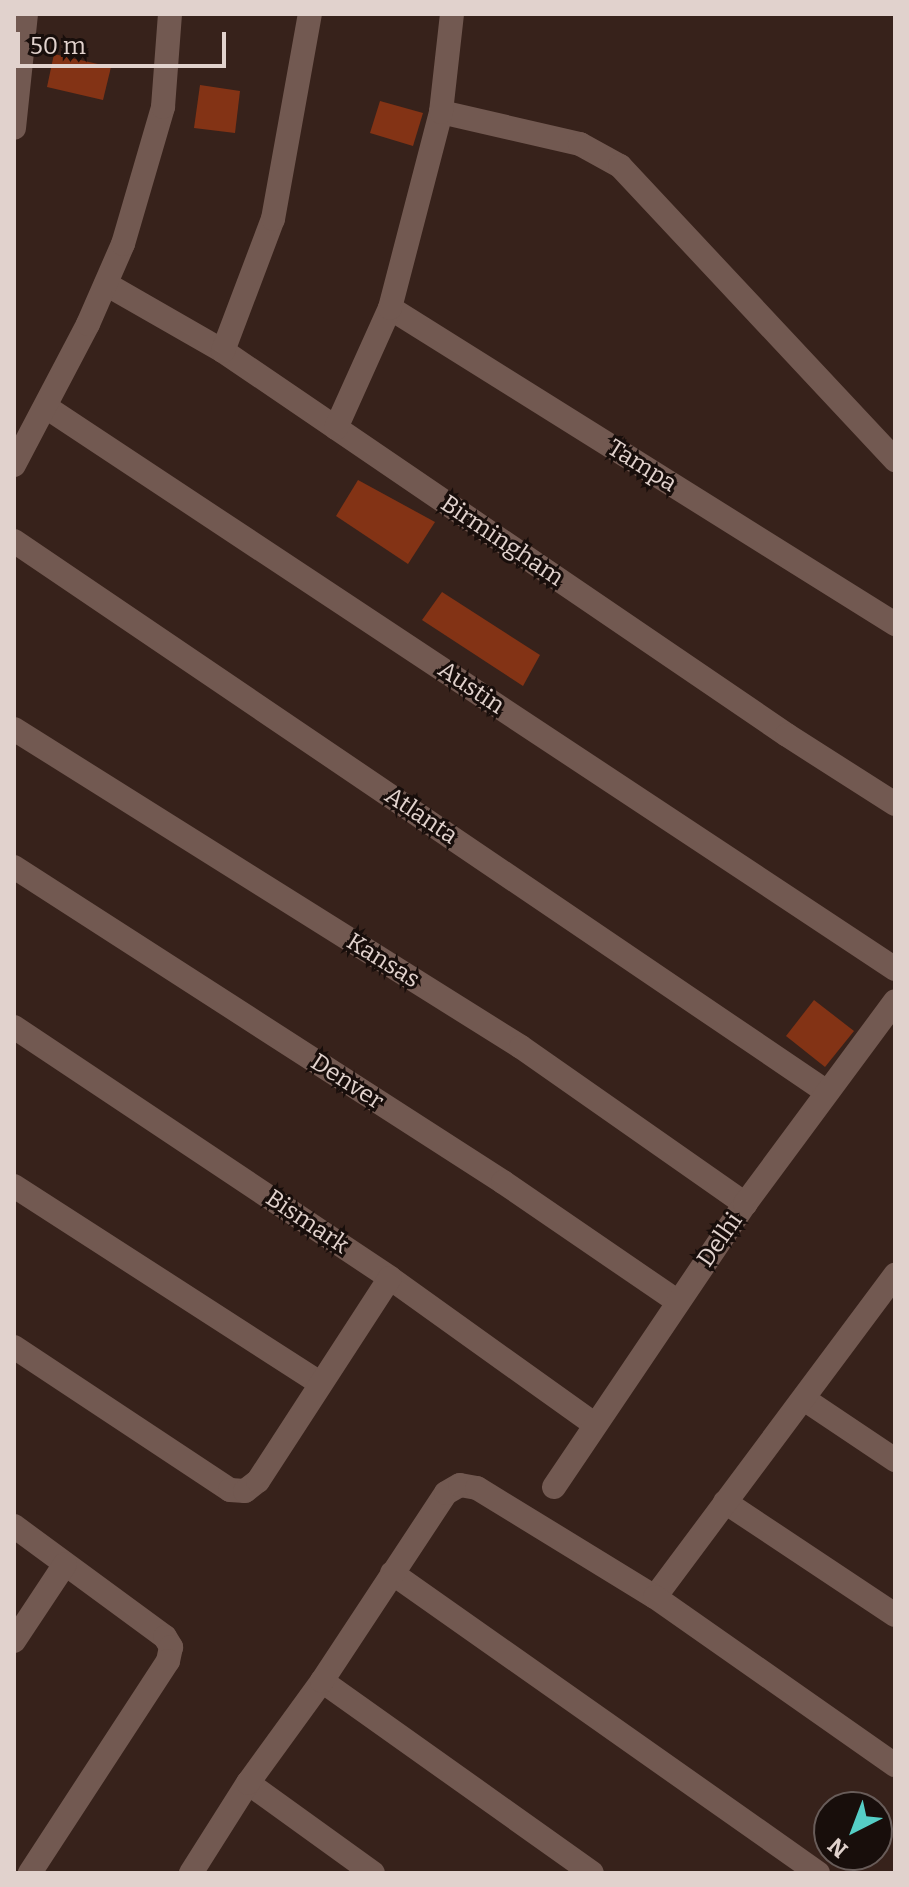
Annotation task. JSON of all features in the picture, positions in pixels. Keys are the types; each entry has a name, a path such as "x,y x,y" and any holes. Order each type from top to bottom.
{"street":[{"path":"14,128 26,14"},
{"path":"14,465 46,407 123,244 163,107 170,14"},
{"path":"223,351 273,219 310,14"},
{"path":"336,428 390,308 441,112 452,14"},
{"path":"441,112 580,144 620,166 895,460"},
{"name":"Birmingham","path":"106,284 223,351 895,804"},
{"name":"Tampa","path":"390,308 895,624"},
{"name":"Austin","path":"46,407 895,969"},
{"name":"Atlanta","path":"14,541 827,1092"},
{"name":"Kansas","path":"14,729 521,1047 745,1204"},
{"name":"Denver","path":"14,867 503,1182 677,1301"},
{"name":"Delhi","path":"554,1487 745,1204 895,1001"},
{"name":"Bismark","path":"14,1027 390,1278 594,1424"},
{"path":"14,1186 320,1383"},
{"path":"14,1347 230,1490 245,1491 258,1481 390,1278"},
{"path":"655,1597 804,1399 890,1292"},
{"path":"804,1399 895,1460"},
{"path":"191,1873 248,1783 322,1681 446,1493 460,1485 477,1488 655,1597 895,1765"},
{"path":"725,1502 895,1615"},
{"path":"14,1526 165,1637 171,1647 168,1661 30,1873"},
{"path":"14,1641 65,1564"},
{"path":"392,1573 818,1873"},
{"path":"322,1681 592,1873"},
{"path":"248,1783 373,1873"}],"building":[{"path":"54,54 111,67 103,100 47,87"},
{"path":"200,85 240,91 235,133 194,128"},
{"path":"380,101 423,113 413,146 370,133"},
{"path":"358,480 435,522 408,564 336,516"},
{"path":"442,592 540,655 523,686 422,620"},
{"path":"814,1000 854,1031 825,1067 786,1036"}]}
